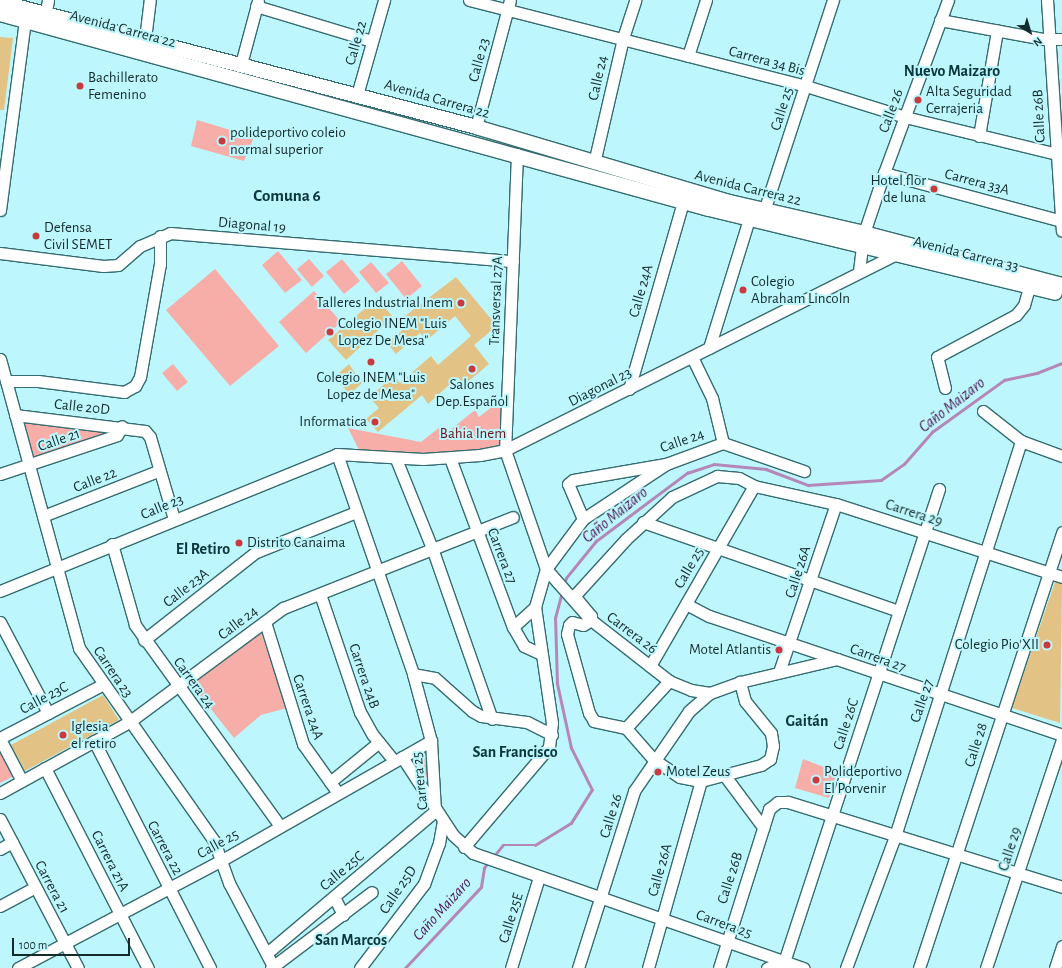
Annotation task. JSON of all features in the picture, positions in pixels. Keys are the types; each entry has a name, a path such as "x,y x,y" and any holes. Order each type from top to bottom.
{"main road":[{"name":"Avenida Carrera 22","path":"0,2 26,14"},
{"name":"Avenida Carrera 22","path":"45,13 683,202 749,219 864,239"},
{"name":"Avenida Carrera 22","path":"0,14 45,13 145,39 476,127 594,163 864,239"},
{"name":"Avenida Carrera 33","path":"864,239 896,254 1062,295"},
{"name":"Avenida Carrera 33","path":"864,239 1062,285"}],"street":[{"path":"145,39 150,0"},
{"name":"Calle 22","path":"357,95 384,0"},
{"name":"Carrera 34 Bis","path":"469,0 509,5 622,38 806,86 905,116 979,136 1057,154"},
{"name":"Calle 24","path":"594,163 622,38 635,0"},
{"path":"688,56 706,0"},
{"name":"Calle 25","path":"764,211 833,0"},
{"name":"Calle 26","path":"864,239 884,173 948,0"},
{"name":"Calle 26B","path":"1047,0 1062,224"},
{"path":"241,64 257,3 372,41"},
{"name":"Calle 23","path":"476,127 509,5"},
{"path":"0,210 26,14"},
{"path":"940,20 1050,39 1062,39"},
{"path":"979,136 997,30"},
{"name":"Transversal 27A","path":"505,450 517,154"},
{"name":"Carrera 33A","path":"884,173 1062,224"},
{"name":"Calle 24A","path":"629,389 683,202"},
{"path":"709,348 749,219 764,211"},
{"name":"Diagonal 19","path":"0,253 103,266 118,265 140,246 160,236 170,233 513,261"},
{"path":"6,381 38,381 124,392 135,386 140,377 160,264 160,236"},
{"path":"859,271 864,239"},
{"name":"Diagonal 23","path":"337,454 396,459 450,458 505,450 629,389 859,271 896,254"},
{"path":"945,388 937,357 1016,315 1024,305 1029,287"},
{"path":"692,357 712,398 723,443"},
{"name":"Carrera 23","path":"0,359 6,381 4,393 16,415 75,639 102,684 214,841 229,883 267,953 273,968"},
{"path":"983,411 1021,441 1062,456"},
{"name":"Calle 20D","path":"16,415 122,426 145,431 150,437 158,471"},
{"name":"Calle 21","path":"0,474 30,466 117,435 122,426"},
{"name":"Calle 27","path":"846,968 895,836 984,552 1021,441"},
{"name":"Calle 24","path":"584,519 568,484 573,480 666,464 723,443 804,471"},
{"name":"Carrera 26","path":"505,450 546,569 553,579 591,620 669,681 691,690 710,693 740,682 837,659"},
{"name":"Calle 23","path":"0,591 174,518 337,454"},
{"name":"Carrera 25","path":"337,454 413,674 431,741 436,811 442,821 464,847 485,858 662,917 726,941 783,965 804,968"},
{"name":"Carrera 27","path":"450,458 475,530 513,627 524,646 541,654"},
{"path":"396,459 432,548 492,719"},
{"path":"464,847 544,754 552,735 535,607 546,569 584,519 666,464"},
{"path":"158,471 174,518"},
{"name":"Calle 22","path":"43,516 158,471"},
{"path":"740,682 745,701 771,733 773,746 770,759 761,765 725,776 701,781 680,777 653,759 626,728 594,721 567,634 569,624 588,624 591,620 591,616 576,598 583,588 643,522 687,487 717,476 740,478 754,486"},
{"name":"Calle 25","path":"650,666 754,486"},
{"name":"Carrera 29","path":"754,486 836,504 1062,577"},
{"name":"Calle 26C","path":"783,965 939,489"},
{"name":"Calle 26A","path":"779,672 790,644 836,504"},
{"name":"Calle 23A","path":"144,640 256,552 356,512"},
{"name":"Calle 24","path":"0,793 130,722 283,608 475,530 513,517"},
{"path":"643,522 899,611"},
{"name":"Calle 28","path":"919,968 1062,532"},
{"name":"Carrera 24","path":"112,544 129,611 144,640 280,826"},
{"name":"Carrera 24B","path":"320,594 360,712 378,742 398,759 436,811"},
{"name":"Carrera 27","path":"686,604 708,616 837,659 878,675 1062,735"},
{"path":"513,627 535,607"},
{"path":"0,622 48,713"},
{"name":"Carrera 24A","path":"264,622 303,744 338,793"},
{"path":"413,674 435,678 472,711 492,719 527,722 552,735"},
{"path":"626,728 669,681"},
{"name":"Calle 23C","path":"0,739 102,684"},
{"name":"Calle 26","path":"578,968 602,897 634,791 653,759 689,711 710,693"},
{"path":"0,739 22,781"},
{"name":"Calle 29","path":"986,968 1062,739"},
{"name":"Calle 25","path":"18,968 222,860 431,741"},
{"name":"Carrera 22","path":"94,742 210,968"},
{"path":"330,782 378,742"},
{"name":"Carrera 21A","path":"45,768 148,968"},
{"path":"725,776 763,827"},
{"name":"Calle 26A","path":"648,968 701,781"},
{"name":"Calle 26B","path":"719,968 726,941 768,809 778,802 832,816"},
{"name":"Calle 25C","path":"267,953 436,811"},
{"path":"832,816 1062,887"},
{"name":"Carrera 21","path":"0,819 78,968"},
{"name":"Calle 25D","path":"360,968 424,884 439,843 442,821"},
{"path":"0,848 12,842"},
{"name":"Calle 25E","path":"511,968 539,877"},
{"path":"0,906 35,886"},
{"path":"273,968 372,892"},
{"path":"334,897 343,915"},
{"path":"1055,968 1062,946"},
{"path":"768,968 783,965"}],"green space":[{"name":"polideportivo coleio normal superior","path":"197,120 254,137 244,161 191,146"},
{"path":"278,251 302,280 285,293 262,265"},
{"path":"309,259 324,276 312,287 297,269"},
{"path":"342,259 360,281 344,294 326,272"},
{"path":"402,261 422,286 406,299 386,274"},
{"path":"371,262 389,283 376,293 359,272"},
{"path":"215,269 279,346 230,386 166,310"},
{"path":"314,291 341,322 306,353 279,322"},
{"path":"173,364 188,382 177,391 162,373"},
{"name":"Bahia Inem","path":"501,400 502,444 480,451 449,455 360,452 348,428 421,442 440,427 445,434 475,410 479,417"},
{"path":"24,418 111,427 108,433 33,457"},
{"path":"261,632 287,708 261,715 234,738 190,683"},
{"path":"429,747 433,790 414,755"},
{"path":"0,748 14,776 0,783"},
{"name":"Polideportivo El Porvenir","path":"803,759 837,772 829,798 795,788"}],"building":[{"path":"0,37 13,38 4,110 0,110"},
{"path":"456,277 497,326 474,345 489,364 464,385 458,377 428,404 422,395 378,432 366,419 379,408 369,397 394,376 400,383 431,356 438,365 471,336 455,316 427,340 420,333 396,354 387,343 411,323 405,316"},
{"path":"377,298 393,317 346,360 328,340"},
{"path":"349,364 362,383 350,394 334,377"},
{"name":"Colegio Pio XII","path":"1055,582 1062,584 1060,723 1012,708"},
{"name":"Iglesia el retiro","path":"103,695 119,720 25,771 11,745"}],"waterway":[{"name":"Caño Maizaro","path":"564,585 566,578 596,541 687,473 714,464 766,469 808,485 881,480 904,464 932,432 1004,380 1037,373 1062,363"},
{"name":"Caño Maizaro","path":"494,856 503,845 535,845 571,823 592,790 571,748 557,684 555,618 562,592"},
{"name":"Caño Maizaro","path":"405,968 481,887 484,868 489,861"}],"place":[{"name":"Bachillerato Femenino","path":"80,86"},
{"name":"Alta Seguridad Cerrajeria","path":"918,100"},
{"name":"polideportivo coleio normal superior","path":"222,141"},
{"name":"Hotel flor de luna","path":"934,189"},
{"name":"Defensa Civil SEMET","path":"36,236"},
{"name":"Colegio Abraham Lincoln","path":"743,290"},
{"name":"Talleres Industrial Inem","path":"461,303"},
{"name":"Colegio INEM \"Luis Lopez De Mesa\"","path":"330,332"},
{"name":"Colegio INEM \"Luis Lopez de Mesa\"","path":"371,362"},
{"name":"Salones Dep.Español","path":"472,369"},
{"name":"Informatica","path":"375,422"},
{"name":"Distrito Canaima","path":"239,543"},
{"name":"Colegio Pio XII","path":"1047,645"},
{"name":"Motel Atlantis","path":"779,650"},
{"name":"Iglesia el retiro","path":"63,735"},
{"name":"Motel Zeus","path":"658,772"},
{"name":"Polideportivo El Porvenir","path":"816,780"}],"district":[{"name":"Nuevo Maizaro","path":"952,71"},
{"name":"Comuna 6","path":"287,196"},
{"name":"El Retiro","path":"203,549"},
{"name":"Gaitán","path":"807,721"},
{"name":"San Francisco","path":"515,752"},
{"name":"San Marcos","path":"351,940"}]}
